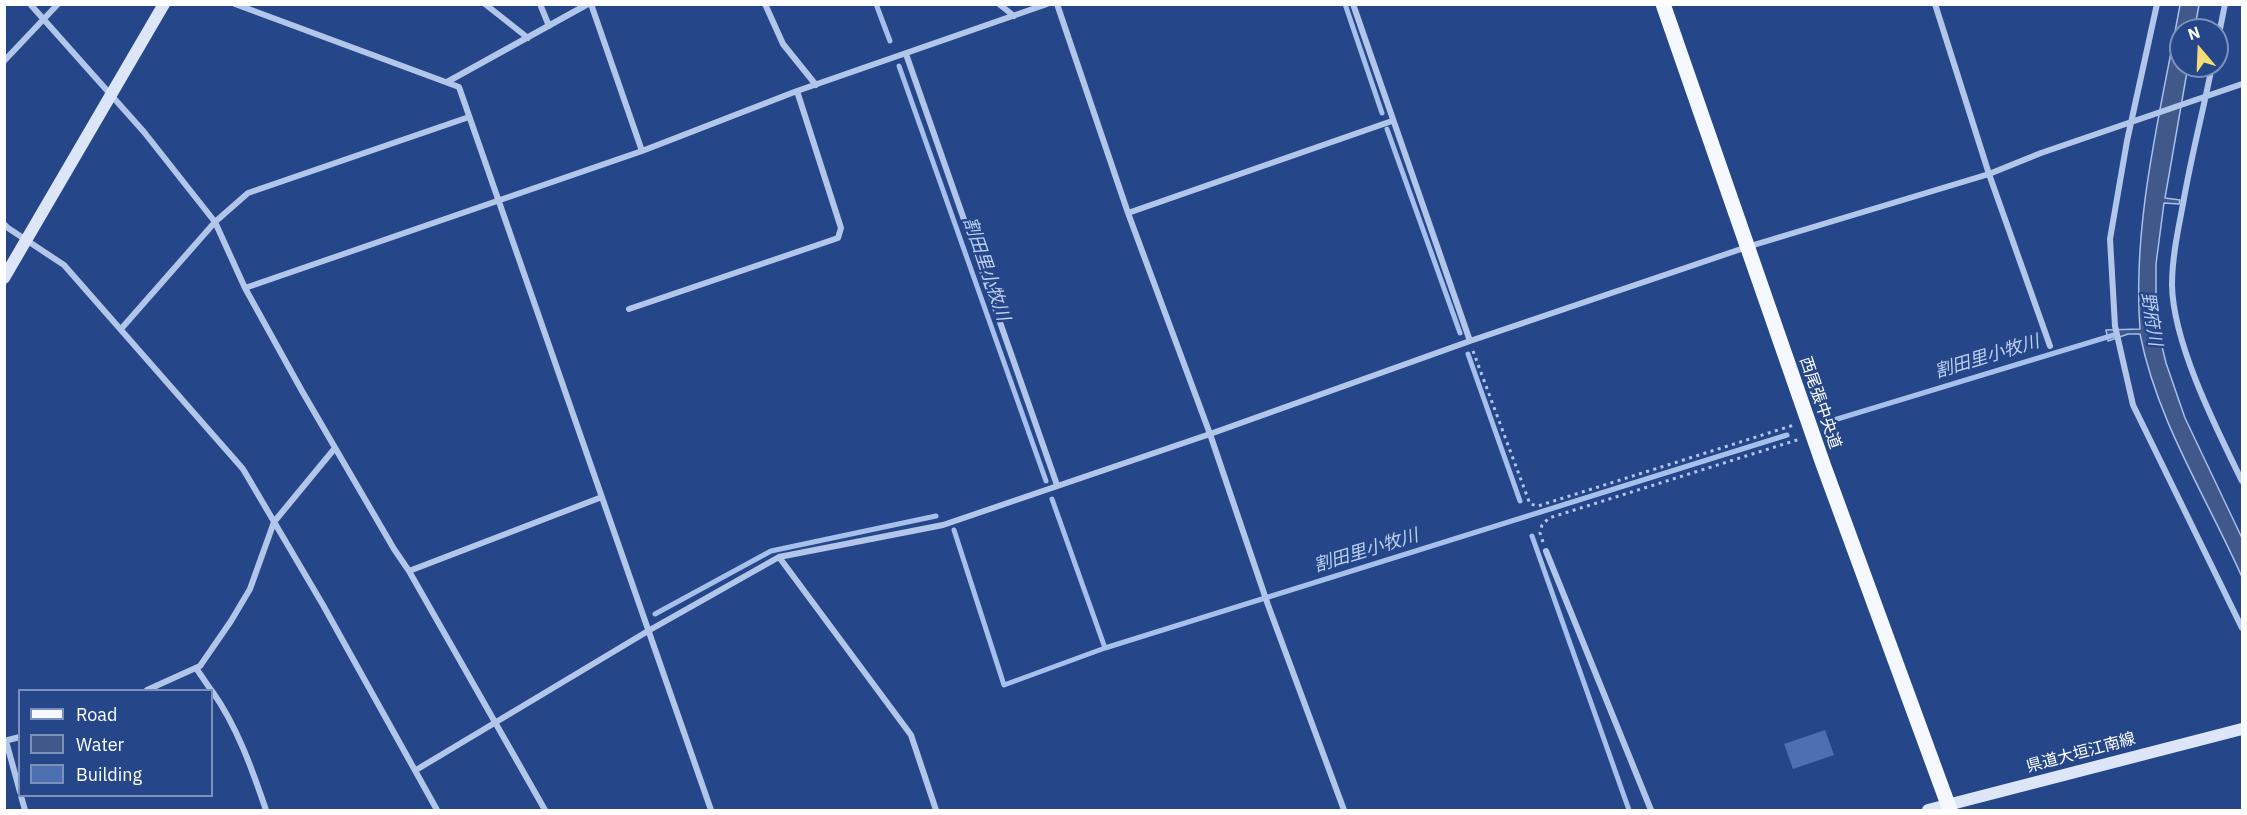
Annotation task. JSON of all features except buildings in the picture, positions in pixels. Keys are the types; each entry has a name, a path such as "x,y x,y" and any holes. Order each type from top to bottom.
{"main road":[{"path":"4,279 164,4"},
{"name":"西尾張中央道","path":"1663,4 1810,428 1950,808"},
{"name":"県道大垣江南線","path":"1928,810 1950,808 2242,729"}],"street":[{"path":"30,4 144,132 215,222 245,288 545,810"},
{"path":"4,61 58,4"},
{"path":"235,4 459,87 711,810"},
{"path":"485,4 528,38"},
{"path":"540,4 549,26"},
{"path":"447,82 589,4 642,151"},
{"path":"765,4 783,44 816,85"},
{"path":"999,4 1014,16"},
{"path":"245,288 642,151 797,91 1047,4"},
{"path":"1057,4 1128,213 1210,434 1268,605 1344,810"},
{"path":"1353,4 1470,340"},
{"path":"1935,4 1989,174 2050,345"},
{"path":"2157,4 2110,239 2115,326 2133,405 2242,628"},
{"path":"906,54 1057,485"},
{"path":"2210,78 2188,168 2176,240 2172,286 2178,324 2192,369 2242,481"},
{"path":"416,770 648,631 780,557 943,525 1210,434 1470,340 1747,247 1989,174 2242,84"},
{"path":"629,309 838,238 841,228 797,91"},
{"path":"121,329 215,222 248,193 469,117"},
{"path":"1128,213 1392,121"},
{"path":"4,224 64,265 243,469 437,810"},
{"path":"149,689 200,666 207,657 250,589 274,522 335,448"},
{"path":"409,571 602,497"},
{"path":"1546,551 1651,810"},
{"path":"780,557 911,735 936,810"},
{"path":"196,668 210,689"},
{"path":"213,694 241,742 266,810"},
{"path":"5,741 18,787"}],"path":[{"path":"1470,340 1530,504 1538,506 1810,428"},
{"path":"1546,551 1540,533 1542,525 1549,518 1810,428"}],"water":[{"path":"2180,5 2199,5 2197,18 2178,18"},
{"name":"野府川","path":"2169,62 2169,78 2186,78 2165,198 2180,200 2179,204 2164,203 2156,264 2160,338 2185,418 2242,538 2242,577 2170,428 2148,366 2140,334 2128,334 2108,341 2106,330 2140,329 2140,247 2157,125"}],"waterway":[{"name":"割田里小牧川","path":"876,4 890,41"},
{"path":"1345,4 1382,113"},
{"name":"割田里小牧川","path":"899,66 1046,481"},
{"path":"1387,129 1460,333"},
{"name":"割田里小牧川","path":"1834,420 2114,335"},
{"path":"1468,354 1520,501"},
{"name":"割田里小牧川","path":"1052,499 1105,648 1787,435"},
{"path":"655,614 771,551 936,516"},
{"path":"954,530 1004,685 1105,648"},
{"path":"1532,536 1629,810"}]}
